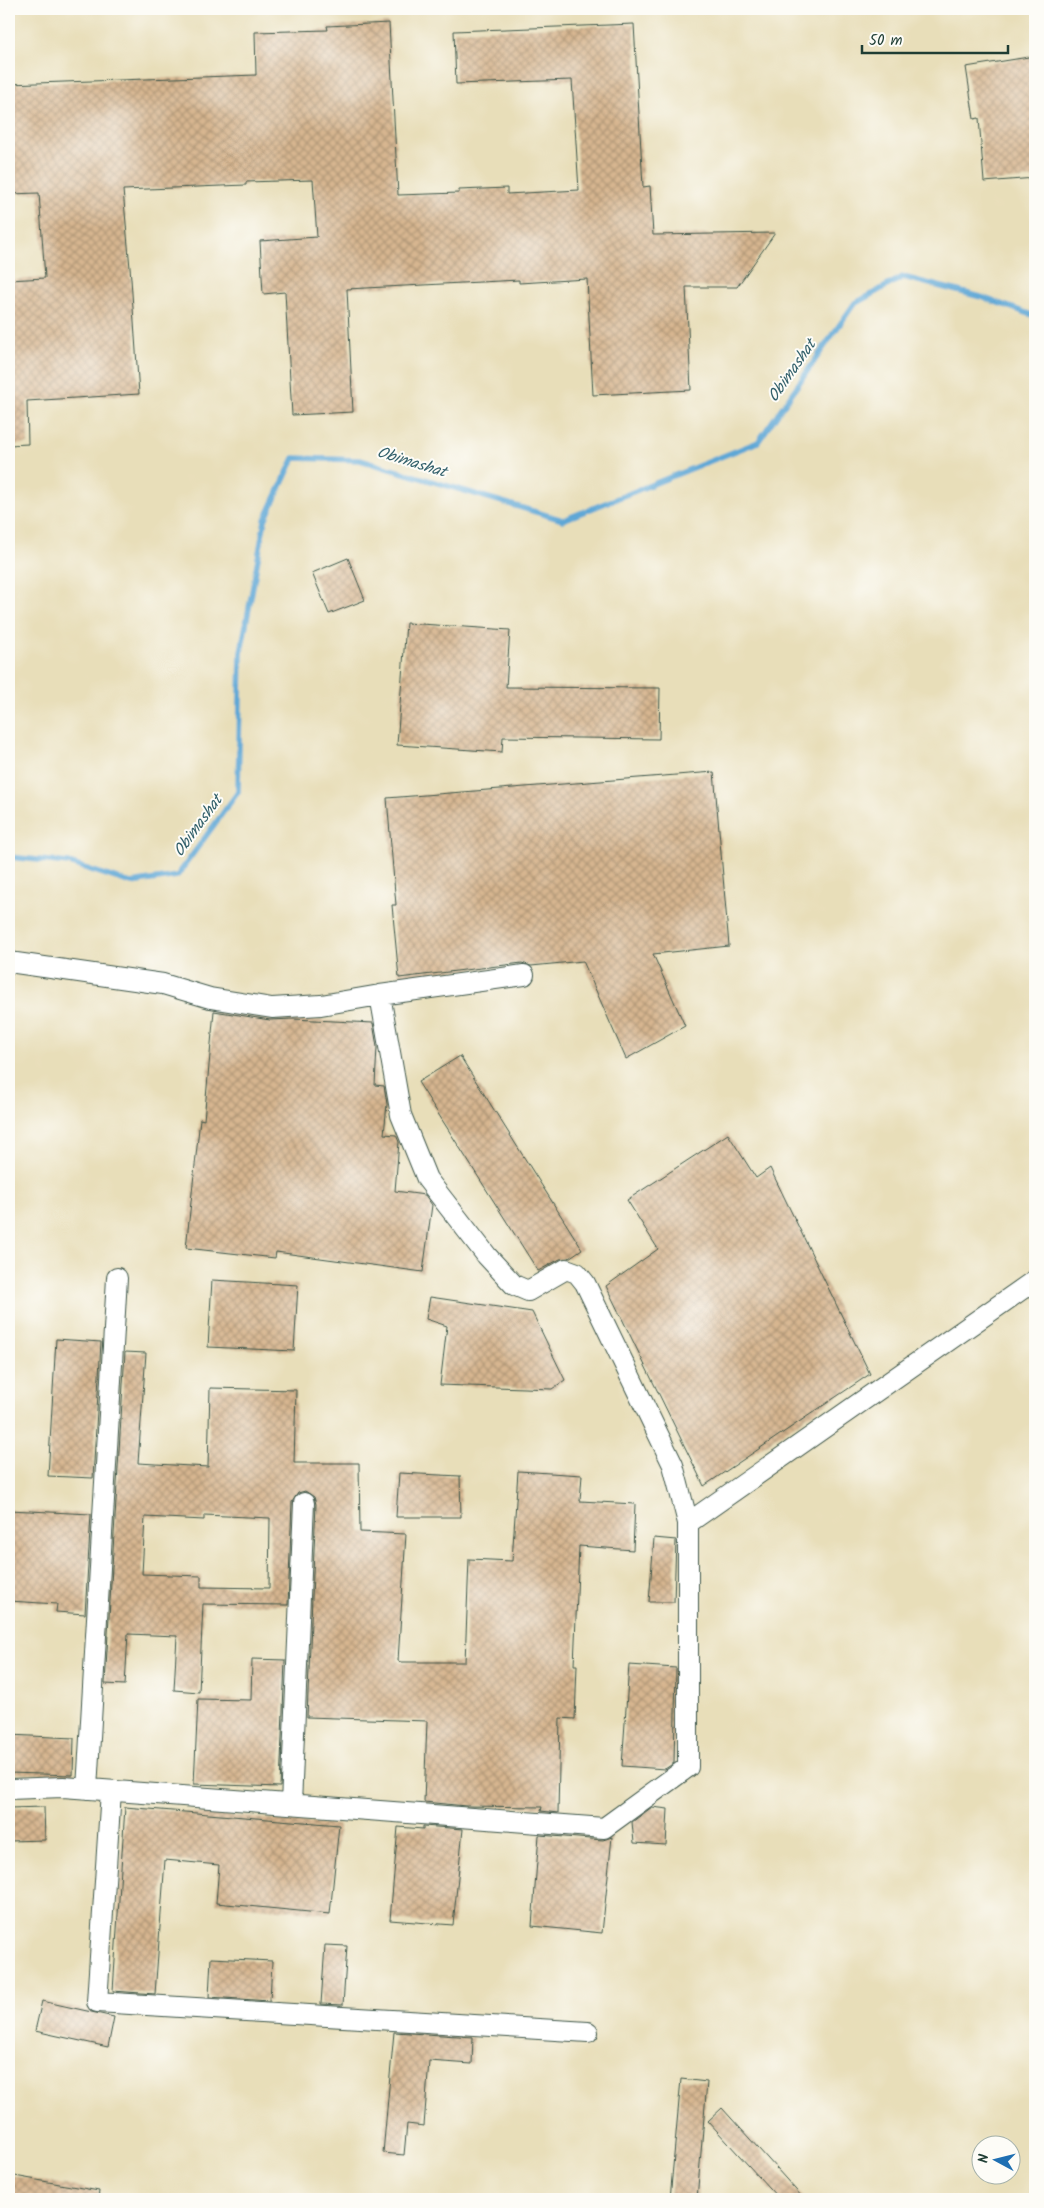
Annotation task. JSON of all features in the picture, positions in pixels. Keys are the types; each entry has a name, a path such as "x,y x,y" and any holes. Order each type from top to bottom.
{"street":[{"path":"9,962 163,984 210,998 272,1008 321,1005 524,975"},
{"path":"9,1788 63,1787 604,1828 688,1767 688,1523 673,1465 585,1283 577,1273 566,1269 528,1291 514,1285 487,1256 427,1179 401,1115 380,995"},
{"path":"87,1789 117,1278"},
{"path":"688,1523 1035,1280"},
{"path":"291,1804 304,1503"},
{"path":"111,1791 97,2002 588,2032"}],"building":[{"path":"389,23 398,195 459,193 459,190 507,188 507,194 579,190 572,80 456,84 454,31 634,24 643,187 650,186 653,235 775,233 737,287 686,287 691,390 593,395 587,279 519,283 519,280 347,289 353,412 292,415 285,292 263,294 260,241 317,237 313,180 246,182 246,185 123,190 139,394 27,401 28,444 9,445 9,280 45,278 39,193 9,194 9,84 256,75 255,32 328,30 327,26"},
{"path":"1035,56 1035,178 984,182 979,118 974,119 966,67"},
{"path":"348,558 365,600 329,614 312,573"},
{"path":"406,623 510,630 506,687 660,688 659,739 503,737 502,752 397,745"},
{"path":"714,772 729,946 653,954 685,1026 626,1059 583,961 531,966 522,963 399,978 392,905 396,905 387,798"},
{"path":"214,1011 270,1020 294,1019 373,1023 377,1047 375,1085 384,1086 387,1104 384,1134 396,1135 399,1142 395,1191 425,1195 432,1205 423,1272 276,1252 275,1258 186,1248 200,1119 204,1120"},
{"path":"460,1056 582,1249 569,1258 560,1259 538,1271 418,1082"},
{"path":"728,1134 756,1178 770,1168 870,1374 704,1486 606,1286 658,1249 627,1200"},
{"path":"212,1280 298,1285 294,1351 208,1347"},
{"path":"430,1297 532,1312 565,1380 552,1389 440,1385 447,1326 426,1319"},
{"path":"56,1339 101,1342 93,1478 48,1476"},
{"path":"125,1352 146,1353 138,1463 208,1467 210,1388 296,1390 294,1463 359,1463 360,1532 406,1534 398,1661 401,1662 465,1662 469,1559 512,1561 518,1471 582,1475 580,1501 635,1504 633,1550 579,1546 574,1665 577,1665 575,1719 560,1718 558,1813 541,1811 542,1807 466,1806 424,1802 427,1721 307,1717 316,1504 314,1497 305,1491 298,1493 292,1502 288,1605 203,1604 199,1692 174,1690 177,1636 128,1634 125,1685 105,1684","holes":["204,1515 270,1518 269,1588 201,1587 201,1576 142,1574 145,1517 204,1520"]},
{"path":"399,1473 460,1476 461,1517 396,1517"},
{"path":"9,1510 91,1514 85,1614 56,1612 57,1604 9,1601"},
{"path":"654,1538 676,1540 674,1602 649,1602"},
{"path":"252,1659 285,1660 280,1787 194,1784 198,1699 251,1700"},
{"path":"629,1665 676,1668 674,1763 665,1769 622,1766"},
{"path":"9,1735 74,1738 73,1775 9,1773"},
{"path":"44,1807 45,1840 9,1841 9,1808"},
{"path":"125,1807 339,1825 330,1914 216,1903 219,1865 165,1860 155,1994 113,1991"},
{"path":"652,1807 668,1809 666,1845 634,1843 632,1822"},
{"path":"423,1826 463,1829 453,1925 390,1920 398,1827 423,1829"},
{"path":"539,1835 603,1840 612,1837 602,1933 532,1926"},
{"path":"325,1945 347,1946 343,2005 321,2004"},
{"path":"211,1958 272,1961 270,2001 209,1997"},
{"path":"42,2001 114,2017 108,2047 35,2031"},
{"path":"394,2032 473,2037 472,2064 429,2061 424,2126 407,2124 404,2155 383,2153"},
{"path":"681,2079 707,2082 697,2199 670,2199"},
{"path":"722,2108 804,2199 779,2199 708,2121"},
{"path":"9,2175 99,2191 98,2199 9,2199"}],"waterway":[{"name":"Obimashat","path":"9,857 69,863 131,883 177,876 238,792 241,652 265,520 294,458 360,460 563,520 758,442 854,304 903,277 981,297 1035,316"}]}
